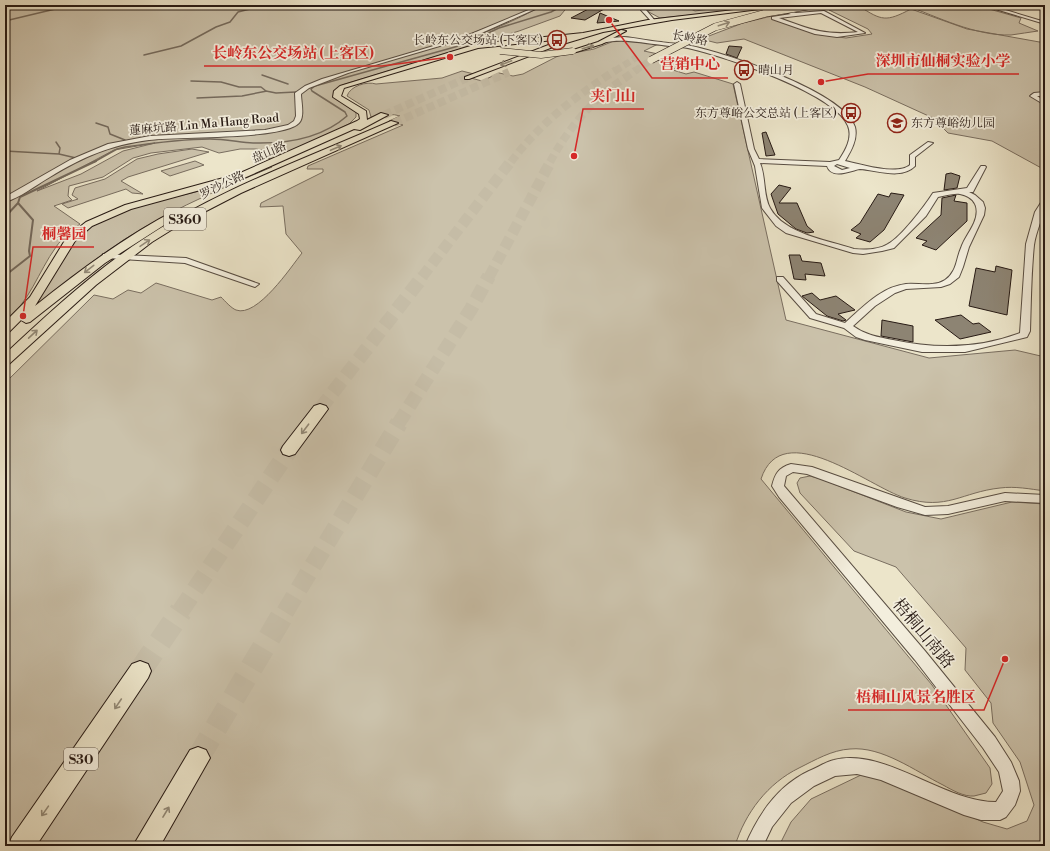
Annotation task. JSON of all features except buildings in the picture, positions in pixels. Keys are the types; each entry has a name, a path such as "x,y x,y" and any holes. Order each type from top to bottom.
{"highway":[{"path":"651,60 702,33 727,23 766,13 814,5"},
{"path":"708,22 737,14 779,7"},
{"path":"652,48 675,37"},
{"path":"289,450 320,409"},
{"name":"S30","path":"21,846 140,671"},
{"path":"146,846 198,758"}],"main road":[{"path":"467,78 582,35 613,28 790,5"},
{"path":"533,60 566,45 591,36 656,22 779,7 818,5"},
{"path":"602,42 628,30 656,22"},
{"name":"盘山路","path":"5,329 35,299 71,239 89,224 128,207 241,176 355,125 364,119 363,113 337,97 338,90 358,81 477,46 500,42 582,35"},
{"path":"500,42 490,46 492,49 500,51"},
{"name":"盘山路","path":"446,55 472,50 541,55 573,51 602,42"},
{"name":"罗沙公路","path":"5,335 106,256 152,226 191,206 384,115"},
{"name":"罗沙公路","path":"5,361 55,314 125,256 150,239 230,195 394,123"}],"street":[{"name":"蓮麻坑路 Lin Ma Hang Road","path":"5,200 72,161 110,145 150,138 265,132 290,126 297,122 299,116 298,93 308,85 339,74 457,41 533,10 538,7 537,5"},
{"name":"长岭路","path":"649,5 643,10 656,22"},
{"path":"984,5 1045,23"},
{"path":"779,7 796,14 822,12 862,33 837,36 815,33 774,18 796,14"},
{"path":"628,30 623,34 633,39"},
{"name":"长岭路","path":"602,42 615,38 692,47 770,73 832,105 849,120 853,132 850,146 841,162"},
{"path":"737,84 766,208 779,224 797,235 853,251 871,252 891,246 923,214 936,195 970,190 983,167"},
{"path":"1045,94 1036,94 1032,96 1045,103"},
{"path":"756,161 831,164 841,162 854,166 894,171 908,170 913,165 912,156 930,143"},
{"path":"831,164 830,167 840,171 851,171 855,168 854,166"},
{"path":"847,326 882,296 900,288 936,286 953,278 958,271 967,243 982,217 982,209 976,199 969,194 960,192"},
{"path":"780,279 813,316 829,322 847,326 859,335 868,338 922,349 937,350 964,349 1016,338 1024,335 1025,331 1030,249 1036,217 1045,202"},
{"path":"106,256 186,261 255,284"},
{"name":"梧桐山南路","path":"754,846 766,821 785,797 808,780 834,768 857,766 882,772 964,806 981,811 1000,811 1009,803 1012,790 1010,776 1000,760 934,672 783,494 778,486 780,474 791,468 808,470 902,504 926,511 948,510 1005,497 1045,499"}],"shaded area":[{"path":"5,5 563,5 563,7 569,5 560,16 519,31 342,85 334,91 334,97 356,112 356,117 349,124 274,160 268,158 272,154 267,151 256,149 240,149 219,153 202,147 151,153 133,158 103,177 69,186 68,196 72,200 54,206 80,224 58,244 21,305 5,321 7,274 5,301","holes":["538,7 493,29 463,40 445,44","155,143 123,151 81,174 37,191 114,150"]},
{"path":"675,5 683,5 695,11 740,5 752,7 742,10 660,18 647,11"},
{"path":"905,5 975,5 1021,18 1019,23 1038,31 1011,35 984,32 957,25"},
{"path":"859,6 873,15 884,18 896,16 911,9 967,29 1045,43 1045,93 1033,93 1030,95 1045,105 1045,170 992,141 948,133 933,118 865,87 744,39 717,43 701,39 743,23 772,16 815,34 846,38 872,34 868,29 829,10"},
{"path":"619,39 658,44 644,51 658,54 651,59 680,64 673,70 686,74 694,72 733,84 786,320 929,358 1015,350 1045,357 1045,491 1006,487 987,490 943,502 920,501 905,498 889,491 827,460 806,454 787,453 772,461 761,479 932,685 990,768 992,784 986,793 974,796 962,794 886,755 862,749 850,749 830,753 788,774 777,782 759,800 751,811 739,834 735,846 5,846 5,383 94,295 113,299 128,290 141,293 156,283 212,300 221,297 236,310 244,310 254,306 263,299 273,290 302,253 286,234 283,206 260,207 261,203 323,172 323,169 307,169 308,166 403,125 389,121 400,116 387,115 379,118 371,117 369,110 347,96 355,87 368,83 376,84 442,78 462,71 478,75 471,78 482,81 499,73 513,76 523,74 558,56 594,49"},
{"path":"192,149 209,152 128,177 121,181 143,194 132,193 126,189 68,208 62,204 78,199 72,195 75,188 105,179 137,159"},
{"path":"195,161 204,165 170,176 161,171"},
{"path":"270,166 272,167 186,205 145,227 97,258 41,303 33,307 63,256 77,238 96,224 126,210 215,187"},
{"path":"810,476 906,512 941,519 1012,502 1045,504 1045,846 779,846 791,822 811,799 861,775 887,779 983,822 1007,829 1027,821 1034,805 1020,762 993,723 991,703 965,670 966,648 896,567 854,551 800,493 797,483 800,478"}],"waterway":[{"path":"5,21 72,5"},
{"path":"110,5 128,7"},
{"path":"144,55 181,46 216,27 230,22 238,12 262,6 279,5"},
{"path":"95,162 117,149 157,143 210,139 266,143 291,141 315,135 337,124 347,116 345,112 312,91 311,89 315,86 462,45 499,28 551,12 564,5"},
{"path":"262,75 288,84"},
{"path":"191,81 221,82 239,87 261,87 266,91"},
{"path":"197,98 242,96 266,91"},
{"path":"266,91 276,93 296,92"},
{"path":"96,123 108,127 110,134 125,140"},
{"path":"56,142 60,148 59,154"},
{"path":"5,151 59,154"},
{"path":"59,154 76,158"},
{"path":"18,203 20,197 95,162"},
{"path":"5,217 18,203"},
{"path":"7,276 7,274 30,256 29,251 33,220 18,203"},
{"path":"5,303 7,276"}],"tunnel":[{"path":"615,71 637,57"},
{"path":"635,71 651,60"},
{"path":"511,162 546,123 587,90 616,70"},
{"path":"550,162 567,134 595,101 636,70"},
{"path":"394,123 509,72"},
{"path":"384,115 467,78"},
{"path":"422,277 511,161"},
{"path":"489,277 551,161"},
{"path":"320,409 423,276"},
{"path":"398,424 471,309 489,276"},
{"path":"285,612 399,423"},
{"path":"180,612 289,450"},
{"path":"140,671 181,611"},
{"path":"198,758 285,611"}],"place":[{"name":"营销中心","path":"609,20"},
{"name":"长岭东公交场站 (下客区)","path":"557,40"},
{"name":"长岭东公交场站 (上客区)","path":"450,57"},
{"name":"晴山月","path":"744,70"},
{"name":"深圳市仙桐实验小学","path":"821,82"},
{"name":"东方尊峪公交总站 (上客区)","path":"851,113"},
{"name":"东方尊峪幼儿园","path":"897,123"},
{"name":"夹门山","path":"574,156"},
{"name":"桐馨园","path":"23,316"},
{"name":"梧桐山风景名胜区","path":"1005,659"}]}
